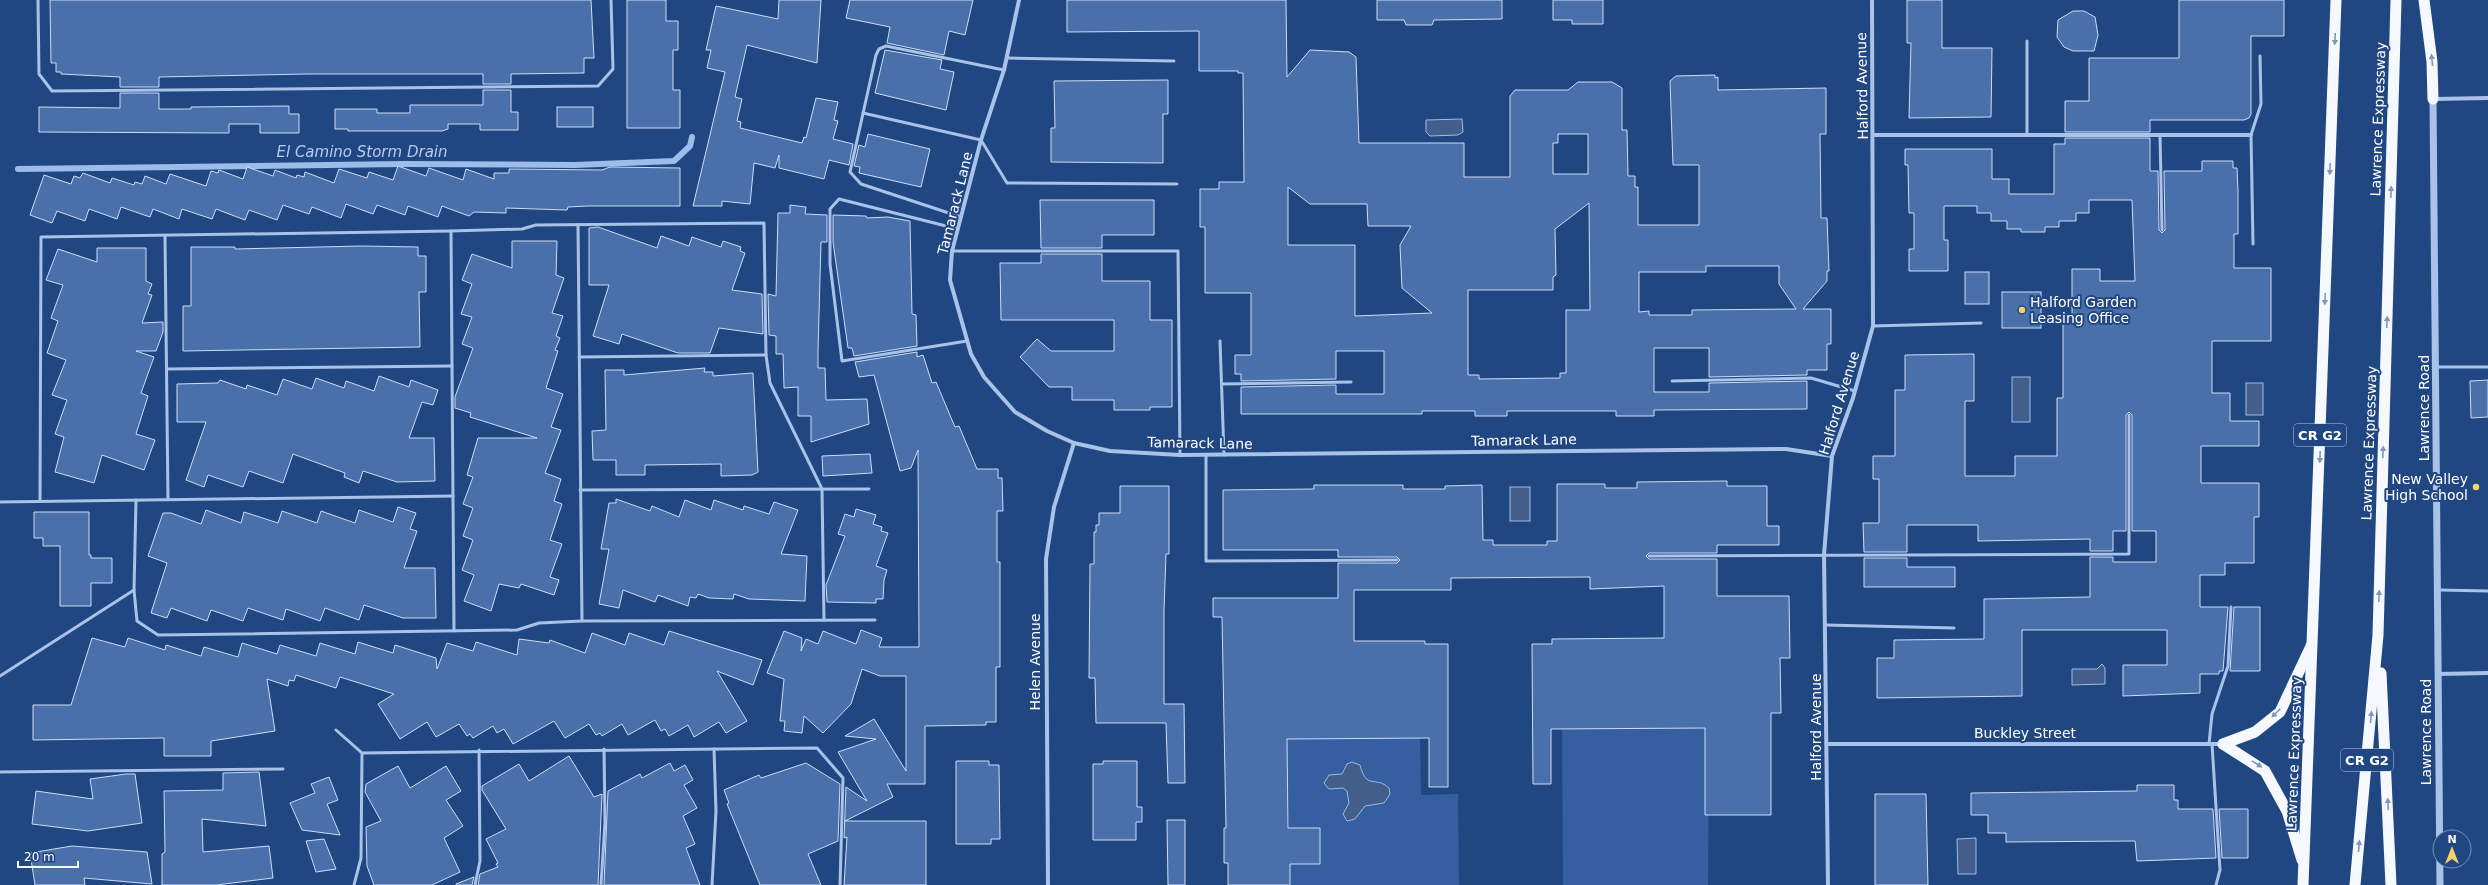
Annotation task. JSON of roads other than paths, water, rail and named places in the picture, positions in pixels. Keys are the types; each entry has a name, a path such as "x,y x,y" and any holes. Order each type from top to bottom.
{"highway":[{"name":"Lawrence Expressway","path":"2303,885 2336,0"},
{"name":"Lawrence Expressway","path":"2355,885 2378,635 2396,0"},
{"path":"2424,0 2432,62 2433,99"},
{"path":"2378,635 2391,885"},
{"path":"2215,744 2255,732 2280,712 2313,642"},
{"path":"2215,744 2265,771 2287,811 2304,869 2299,885"}],"street":[{"name":"Tamarack Lane","path":"1019,0 1004,70 981,140 952,251 950,280 971,354 984,377 1015,412 1047,431 1074,443 1110,451 1180,455 1786,449 1832,456"},
{"name":"Halford Avenue","path":"1828,885 1824,555 1832,456 1855,391 1873,326 1874,135 1872,0"},
{"path":"2433,99 2488,98"},
{"name":"Lawrence Road","path":"2433,99 2439,590 2438,674 2440,885"},
{"path":"1874,135 2251,135"},
{"name":"Helen Avenue","path":"1048,885 1046,559 1054,507 1074,443"},
{"path":"2438,674 2488,673"},
{"name":"Buckley Street","path":"1827,744 2215,744"}],"lane":[{"path":"38,0 39,74 52,91 598,86 613,69 611,0"},
{"path":"2027,41 2027,135"},
{"path":"961,217 861,184 853,178 850,172 876,55 879,49 886,46 1004,70"},
{"path":"2253,244 2251,135 2261,104 2260,56"},
{"path":"1007,58 1174,61"},
{"path":"863,113 981,140 1007,184 1177,184"},
{"path":"2160,135 2162,230"},
{"path":"958,229 839,199 830,208 830,264 842,361 967,341"},
{"path":"40,501 41,237 165,237 451,231 522,229 536,224 764,222 766,355 770,382 822,489 824,620"},
{"path":"578,224 582,621"},
{"path":"451,231 454,631"},
{"path":"165,237 168,500"},
{"path":"952,251 1178,251 1180,455"},
{"path":"1873,326 1981,323"},
{"path":"1220,342 1224,455"},
{"path":"579,357 766,355"},
{"path":"167,368 452,366"},
{"path":"2437,367 2488,367"},
{"path":"1672,380 1812,378 1855,391"},
{"path":"1222,384 1351,382"},
{"path":"1649,556 2128,554 2129,415"},
{"path":"1206,455 1206,561 1397,560"},
{"path":"580,490 869,489"},
{"path":"0,502 453,496"},
{"path":"136,500 134,590 137,621 158,635 517,630 539,623 582,621 875,620"},
{"path":"0,676 134,590"},
{"path":"2439,590 2488,591"},
{"path":"2216,885 2220,870 2215,744 2212,714 2228,666 2231,607"},
{"path":"1826,625 1954,628"},
{"path":"336,730 362,753 479,750 817,748 843,778 840,885"},
{"path":"601,885 605,822 604,749"},
{"path":"712,885 716,811 714,749"},
{"path":"475,885 480,861 479,750"},
{"path":"354,885 361,858 362,753"},
{"path":"0,772 283,769"}],"waterway":[{"name":"El Camino Storm Drain","path":"18,169 403,164 575,165 674,161 690,146 692,137"}],"place":[{"name":"Halford Garden Leasing Office","path":"2022,310"},
{"name":"New Valley High School","path":"2476,487"}]}
